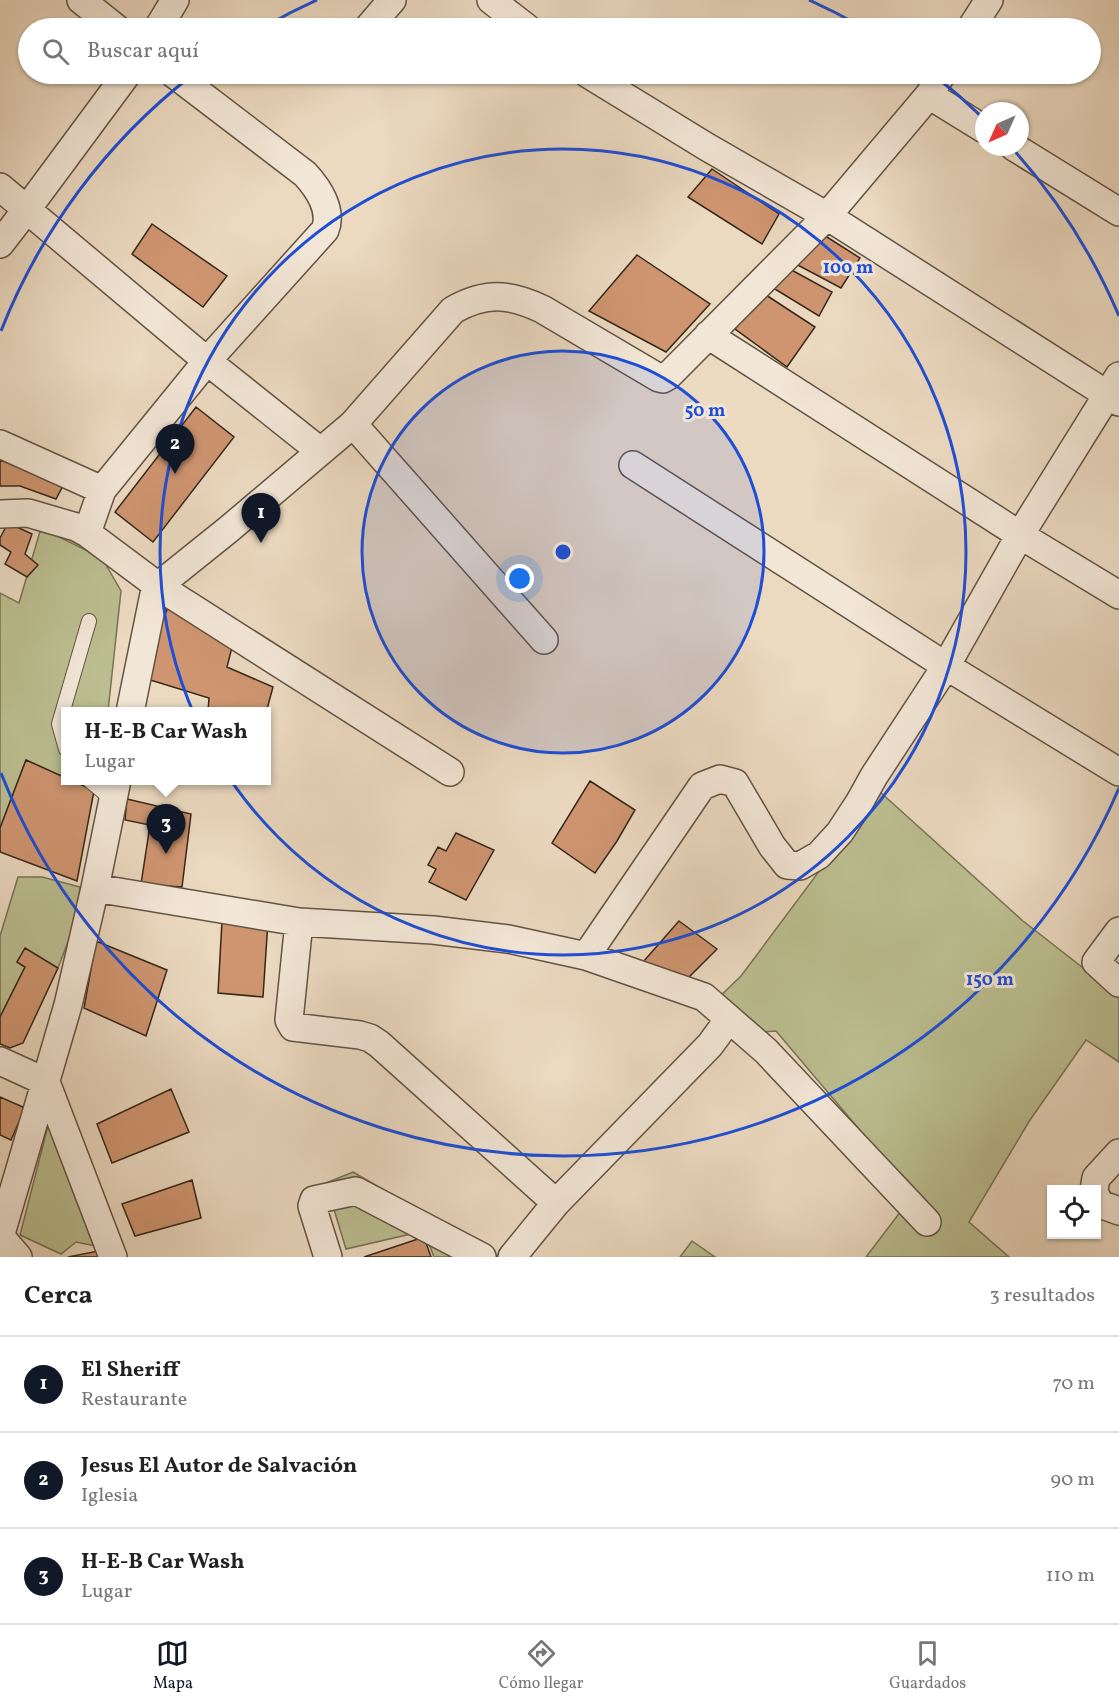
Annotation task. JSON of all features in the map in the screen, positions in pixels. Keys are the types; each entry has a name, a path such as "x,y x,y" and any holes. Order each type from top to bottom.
{"street":[{"path":"81,0 104,18"},
{"path":"164,18 175,0"},
{"path":"377,18 392,0"},
{"path":"491,0 514,18"},
{"path":"976,18 988,0"},
{"path":"0,244 120,84"},
{"path":"87,533 102,490 207,361 325,230 327,224 321,194 315,184 187,84"},
{"path":"586,956 702,786 720,779 735,783 772,846 787,865 800,866 819,855 840,832 859,803 874,776 946,666 1020,535 1115,391 604,84"},
{"path":"131,707 154,594 158,586 353,424 453,310 481,297 504,297 531,304 663,379 827,216 935,84 975,121"},
{"path":"1029,156 1119,212"},
{"path":"0,187 207,361 320,451"},
{"path":"708,335 1020,535 1119,595"},
{"path":"353,424 544,640"},
{"path":"0,444 102,490"},
{"path":"633,465 946,666 1119,772"},
{"path":"0,514 28,513 76,527 87,533 158,586 450,772"},
{"path":"18,1257 0,1236 68,1005 115,790"},
{"path":"94,888 299,922 433,930 497,938 586,956 704,997 766,1051 927,1222"},
{"path":"299,922 290,1024 293,1027 360,1035 379,1044 556,1203"},
{"path":"1119,931 1096,962 1119,983"},
{"path":"513,1257 556,1203 710,1045 729,1019"},
{"path":"0,1061 46,1082 113,1257"},
{"path":"1095,1185 1096,1178 1119,1153"},
{"path":"326,1256 312,1206 313,1202 356,1191 482,1257"},
{"path":"1101,1204 1119,1211"}],"lane":[{"path":"64,707 89,621"}],"green space":[{"path":"41,528 102,558 121,591 108,707 61,707 61,776 26,760 0,828 0,593 19,603"},
{"path":"879,791 1023,921 1119,996 1119,1062 1086,1040 1030,1120 969,1222 1009,1257 866,1257 914,1194 776,1031 737,1034 715,1001 741,976"},
{"path":"18,877 42,877 80,887 76,921 58,968 25,949 17,962 25,967 0,1017 0,936"},
{"path":"50,1118 96,1246 76,1242 61,1254 20,1235"},
{"path":"353,1172 499,1257 434,1257 424,1231 346,1249 326,1183"},
{"path":"692,1241 715,1257 680,1257"}],"building":[{"path":"712,169 779,214 762,244 688,197"},
{"path":"152,224 227,276 203,307 132,254"},
{"path":"819,232 860,258 841,288 792,262"},
{"path":"637,255 710,304 666,352 589,311"},
{"path":"786,267 832,292 819,316 770,286"},
{"path":"763,293 815,327 787,367 735,329"},
{"path":"196,407 234,437 153,542 115,512"},
{"path":"0,460 65,482 56,499 20,486 0,486"},
{"path":"8,523 32,534 25,554 38,565 27,577 5,564 11,552 0,545 0,538"},
{"path":"169,605 233,643 227,667 273,687 268,707 208,707 209,698 147,679 156,636"},
{"path":"26,760 61,776 61,785 82,785 94,791 77,881 0,852 0,828"},
{"path":"590,781 635,810 595,873 552,843"},
{"path":"127,799 191,814 182,887 141,884 150,825 125,820"},
{"path":"456,833 494,850 466,900 429,882 436,869 428,865 438,847 446,851"},
{"path":"222,921 268,921 263,997 218,993"},
{"path":"679,921 717,949 682,984 643,962"},
{"path":"96,941 167,970 146,1036 84,1008"},
{"path":"25,948 58,968 23,1043 10,1048 0,1044 0,1017 25,967 17,962"},
{"path":"171,1089 189,1132 112,1163 97,1124"},
{"path":"0,1097 25,1108 11,1140 0,1135"},
{"path":"192,1180 201,1218 135,1236 122,1204"},
{"path":"424,1237 431,1257 364,1257"},
{"path":"98,1251 100,1257 68,1257"}],"place":[{"name":"Jesus El Autor de Salvación","path":"175,474"},
{"name":"El Sheriff","path":"261,543"},
{"name":"H-E-B Car Wash","path":"166,854"}]}
